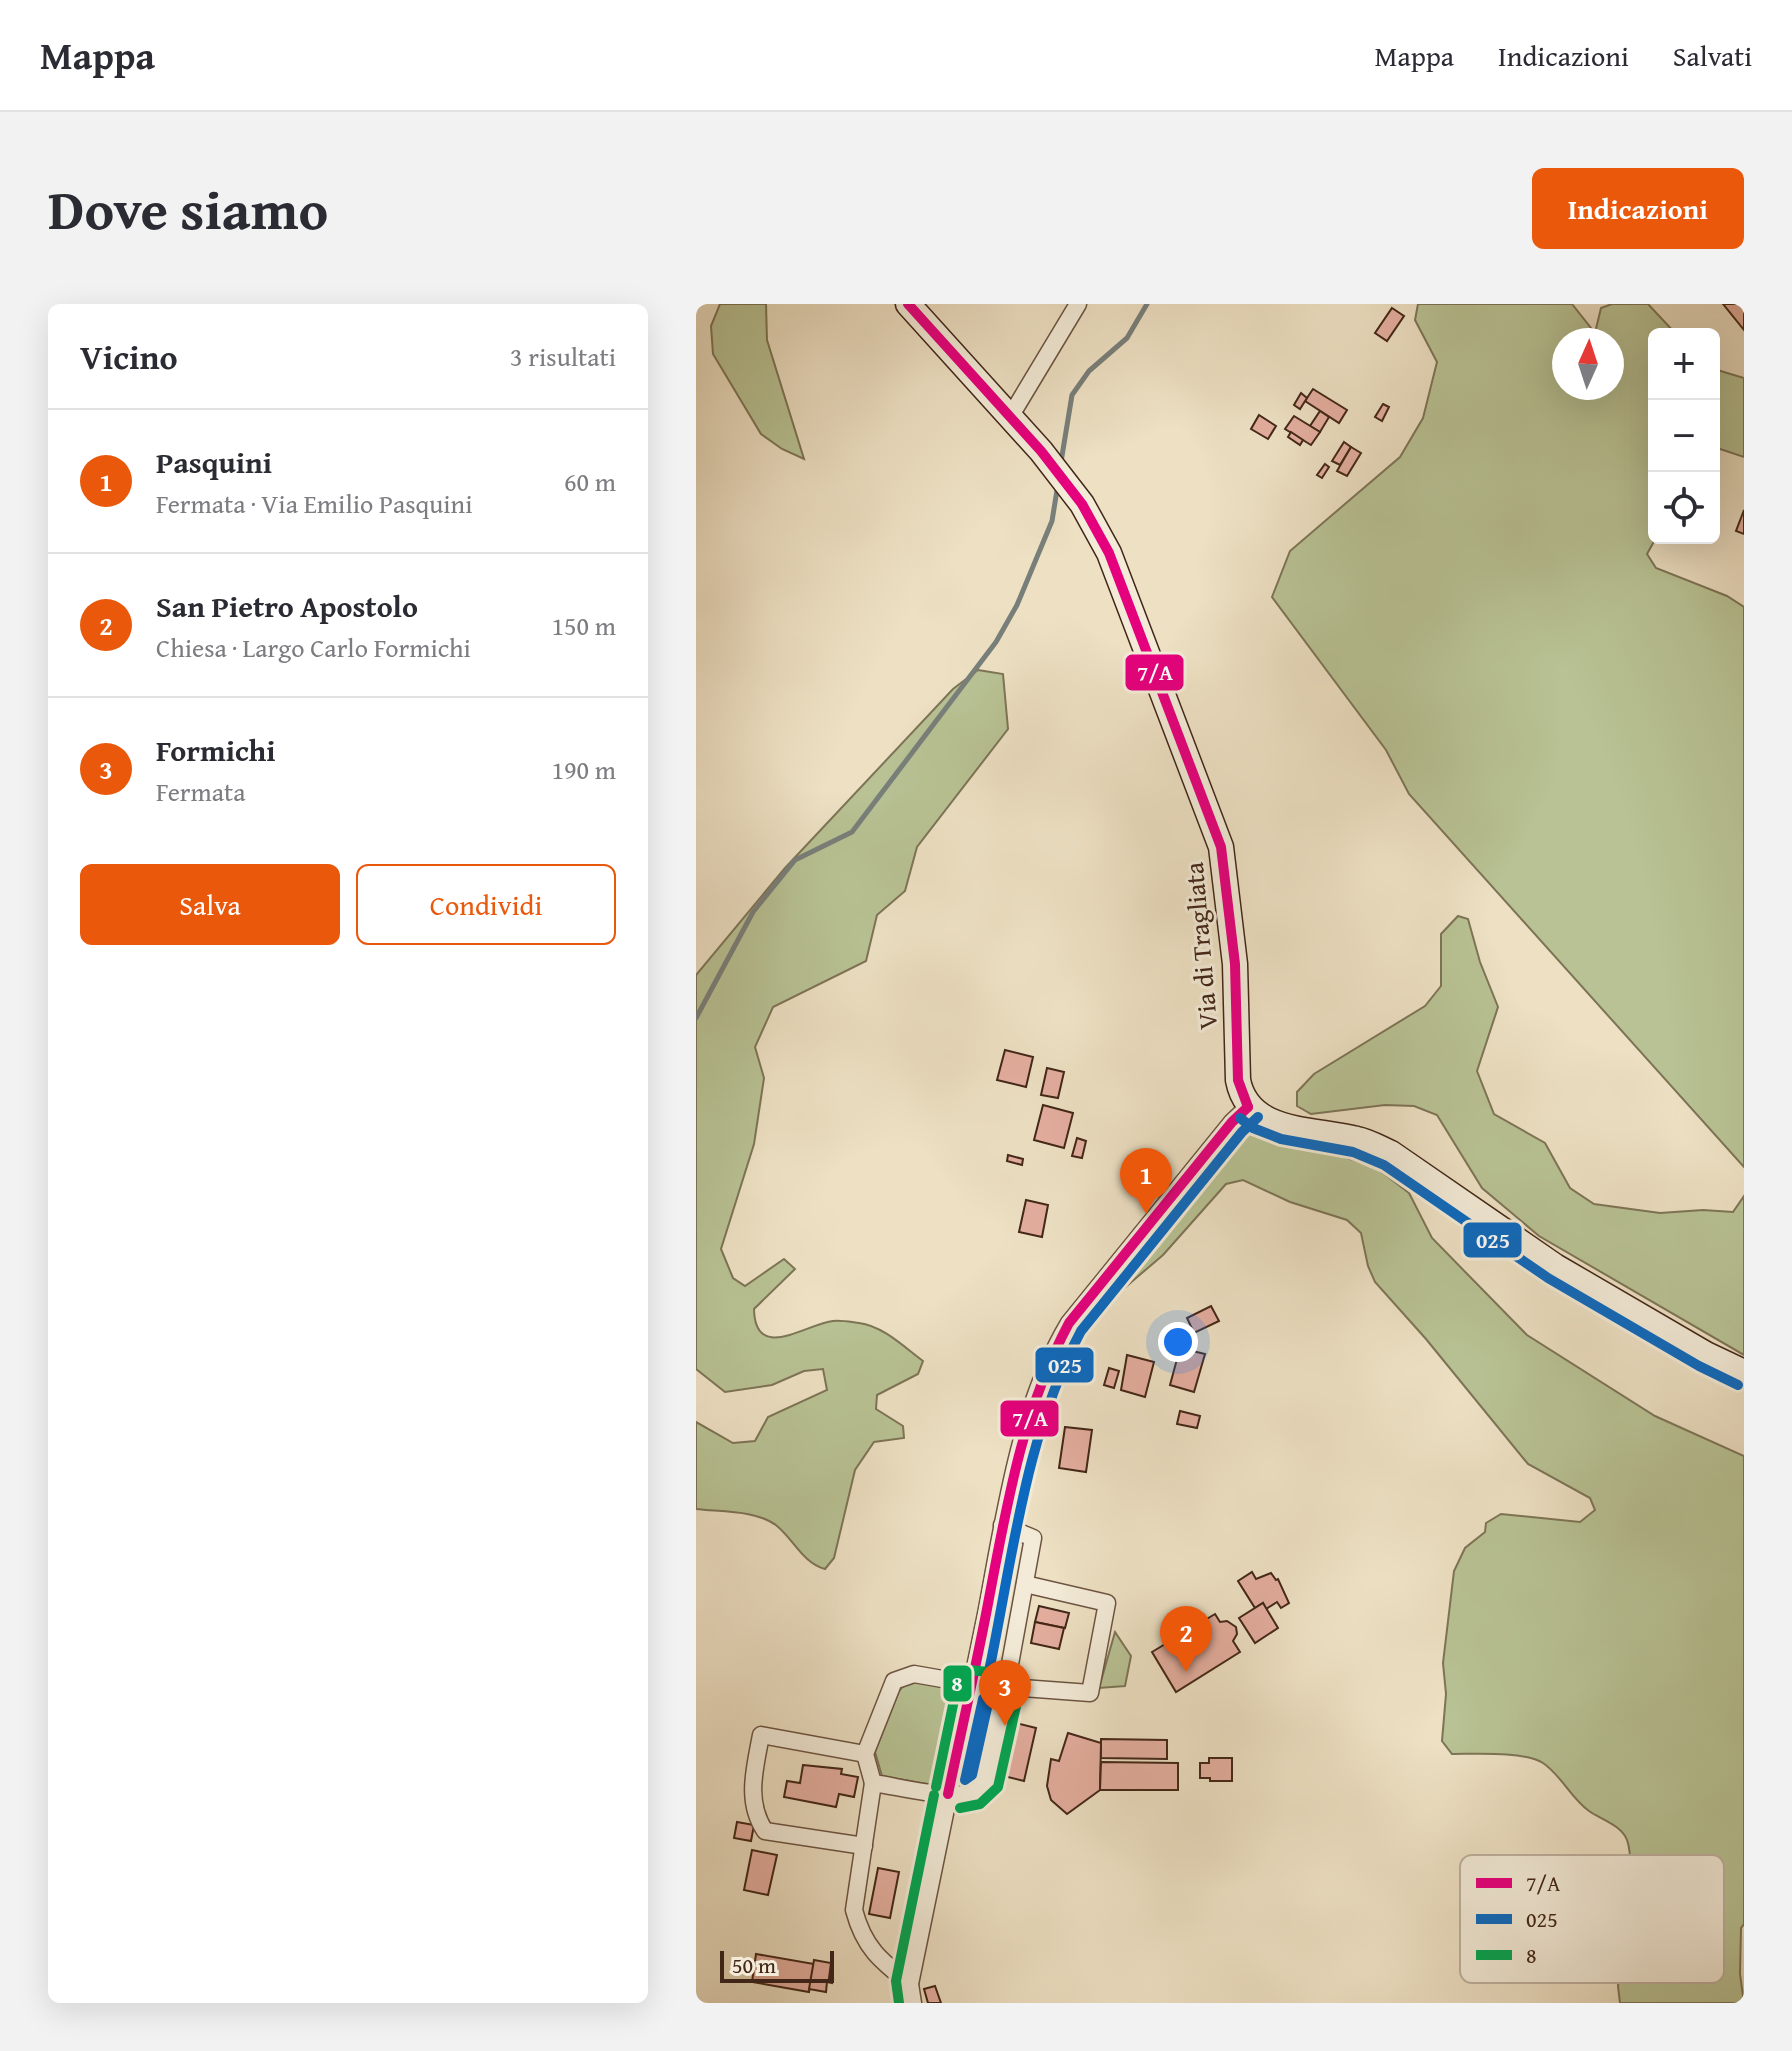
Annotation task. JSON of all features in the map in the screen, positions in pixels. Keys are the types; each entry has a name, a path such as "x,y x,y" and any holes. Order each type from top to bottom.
{"street":[{"name":"Via di Tragliata","path":"908,304 1041,451 1082,504 1109,553 1221,847 1235,964 1238,1080 1248,1107"},
{"path":"1010,417 1078,304"},
{"path":"913,2003 910,1984 1002,1525 1040,1380 1069,1323 1232,1122 1248,1107 1261,1117 1280,1124 1361,1139 1391,1153 1555,1266 1706,1354 1744,1372"},
{"path":"873,1783 948,1794 972,1793 980,1789 985,1781 1033,1538 1002,1525"},
{"path":"910,1984 874,1955 859,1929 854,1910 873,1783 865,1754 894,1681 914,1674 971,1684 1090,1693 1107,1603 1025,1584"},
{"path":"864,1846 765,1831 753,1802 752,1781 761,1735 865,1754"}],"green space":[{"path":"720,304 766,304 767,340 804,459 782,449 761,434 713,354 711,326"},
{"path":"1418,304 1572,304 1591,328 1552,328 1552,400 1624,400 1624,328 1596,328 1601,308 1612,304 1648,304 1670,328 1648,328 1648,544 1653,544 1647,554 1656,568 1727,596 1744,607 1744,1167 1409,794 1386,750 1272,597 1290,551 1400,457 1423,418 1437,362 1415,320"},
{"path":"1720,371 1744,378 1744,457 1720,449"},
{"path":"978,670 1003,674 1008,729 917,847 905,891 877,915 866,961 773,1007 755,1047 764,1078 754,1144 721,1249 733,1278 745,1286 784,1259 795,1269 754,1309 757,1325 763,1334 772,1337 833,1321 859,1323 885,1333 923,1361 918,1374 877,1395 876,1409 903,1426 904,1438 874,1442 855,1470 834,1558 825,1569 811,1562 769,1521 738,1513 696,1509 696,1422 733,1443 755,1441 768,1417 827,1390 823,1369 804,1371 772,1385 725,1392 696,1369 696,975 785,868 953,689"},
{"path":"1458,916 1468,919 1480,962 1498,1007 1477,1071 1494,1114 1545,1143 1570,1188 1594,1204 1660,1213 1703,1210 1733,1212 1744,1196 1744,1355 1539,1236 1482,1188 1437,1115 1414,1106 1385,1105 1311,1114 1297,1106 1297,1092 1314,1074 1425,1006 1441,986 1441,934"},
{"path":"1254,1128 1301,1141 1378,1169 1409,1193 1432,1238 1527,1335 1655,1416 1744,1456 1744,1924 1741,1928 1740,1974 1744,2003 1620,2003 1618,1983 1724,1983 1724,1855 1630,1855 1624,1835 1583,1806 1543,1763 1512,1755 1452,1754 1442,1741 1446,1694 1443,1663 1454,1571 1465,1548 1485,1532 1486,1523 1501,1514 1580,1522 1595,1510 1590,1498 1528,1464 1375,1282 1361,1233 1347,1220 1290,1202 1243,1180 1226,1184 1163,1255 1115,1296 1081,1339 1075,1335 1232,1139"},
{"path":"1115,1632 1131,1656 1125,1686 1099,1688"},
{"path":"920,1681 955,1686 937,1786 882,1776 875,1752 899,1691 904,1685"}],"building":[{"path":"1723,304 1744,304 1744,330"},
{"path":"1392,308 1404,316 1387,341 1375,333"},
{"path":"1313,389 1347,410 1339,423 1305,401"},
{"path":"1301,393 1307,398 1300,409 1294,405"},
{"path":"1383,404 1389,407 1382,421 1375,417"},
{"path":"1320,411 1329,417 1320,432 1310,426"},
{"path":"1259,415 1276,426 1268,439 1251,429"},
{"path":"1294,416 1320,432 1311,445 1285,429"},
{"path":"1291,432 1303,440 1300,445 1288,437"},
{"path":"1344,442 1351,447 1340,465 1332,461"},
{"path":"1351,447 1361,453 1347,476 1337,471"},
{"path":"1325,464 1329,467 1322,478 1317,475"},
{"path":"1744,510 1744,534 1736,531"},
{"path":"1005,1050 1033,1057 1026,1087 997,1080"},
{"path":"1047,1068 1064,1072 1058,1098 1041,1095"},
{"path":"1043,1105 1073,1113 1064,1148 1034,1140"},
{"path":"1077,1138 1086,1141 1082,1158 1072,1156"},
{"path":"1008,1155 1023,1159 1022,1165 1007,1161"},
{"path":"1026,1200 1048,1205 1042,1237 1019,1232"},
{"path":"1211,1306 1219,1321 1194,1333 1187,1318"},
{"path":"1180,1348 1205,1354 1194,1392 1170,1385"},
{"path":"1127,1355 1154,1362 1145,1397 1121,1390"},
{"path":"1109,1368 1119,1371 1114,1388 1104,1385"},
{"path":"1180,1411 1200,1416 1197,1428 1177,1424"},
{"path":"1065,1427 1092,1430 1086,1472 1059,1468"},
{"path":"1252,1572 1256,1579 1271,1573 1278,1579 1289,1603 1281,1608 1277,1602 1266,1609 1263,1603 1255,1608 1238,1581"},
{"path":"1263,1603 1278,1628 1255,1643 1239,1618"},
{"path":"1039,1606 1069,1613 1065,1628 1035,1622"},
{"path":"1215,1614 1220,1622 1227,1621 1236,1627 1237,1634 1233,1641 1240,1652 1176,1692 1152,1652"},
{"path":"1035,1622 1064,1628 1059,1649 1031,1643"},
{"path":"1012,1722 1036,1728 1024,1781 1000,1775"},
{"path":"1068,1733 1101,1743 1100,1790 1067,1814 1051,1800 1047,1786 1051,1759 1059,1761"},
{"path":"1101,1739 1167,1740 1167,1759 1101,1758"},
{"path":"1209,1758 1232,1758 1232,1781 1200,1778 1200,1763 1209,1763"},
{"path":"1101,1762 1178,1763 1178,1790 1100,1790"},
{"path":"803,1765 842,1769 841,1774 858,1777 854,1797 839,1794 836,1807 784,1797 787,1781 800,1783"},
{"path":"737,1822 754,1825 751,1841 734,1838"},
{"path":"752,1850 777,1855 768,1895 744,1890"},
{"path":"878,1868 899,1872 890,1918 869,1914"},
{"path":"756,1954 814,1964 809,1992 752,1982"},
{"path":"814,1960 831,1963 829,1978 832,1978 832,1983 827,1982 826,1992 809,1989"},
{"path":"935,1986 941,2003 928,2003 924,1989"}],"waterway":[{"path":"1061,462 1072,395 1089,371 1127,338 1147,304"},
{"path":"696,1018 753,912 795,860 852,832 996,642 1017,605 1052,521 1058,484"}],"transit line":[{"name":"7/A","path":"908,304 1041,451 1082,504 1109,553 1221,847 1235,964 1238,1080 1248,1107"},
{"name":"7/A","path":"948,1794 1017,1463 1052,1357 1069,1323 1232,1122 1248,1107"},
{"name":"025","path":"989,1671 1034,1454 1046,1412 1081,1331 1242,1132 1258,1117"},
{"name":"025","path":"1240,1118 1253,1128 1281,1139 1353,1152 1384,1165 1548,1278 1699,1366 1738,1385"},
{"name":"8","path":"936,1787 959,1676 970,1670 1014,1675 1020,1688 998,1787 980,1804 960,1808"},
{"name":"025","path":"983,1699 989,1699 972,1775 965,1780 983,1699"},
{"name":"8","path":"899,2003 896,1981 934,1795"}],"place":[{"name":"Pasquini","path":"1146,1214"},
{"name":"San Pietro Apostolo","path":"1186,1672"},
{"name":"Formichi","path":"1005,1726"}]}
